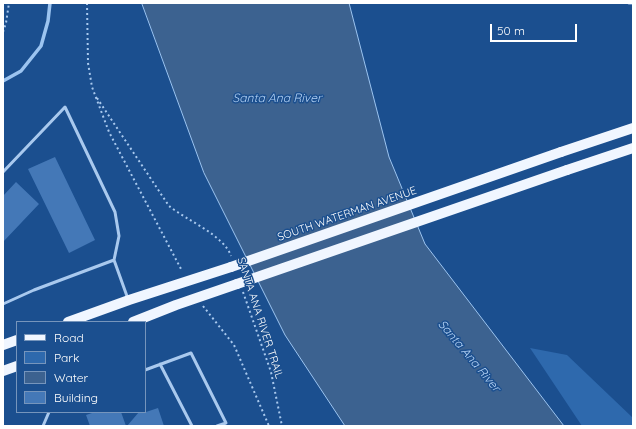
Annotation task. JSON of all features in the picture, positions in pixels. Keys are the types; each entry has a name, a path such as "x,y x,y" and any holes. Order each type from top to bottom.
{"main road":[{"name":"SOUTH WATERMAN AVENUE","path":"71,321 231,263 633,128"},
{"path":"134,321 176,304 240,287 567,170 633,148"},
{"path":"3,345 16,340"},
{"path":"3,371 16,366"}],"lane":[{"path":"629,3 633,4"},
{"path":"3,172 65,108 115,212 118,236 114,260 129,300"},
{"path":"3,304 34,290 114,260"},
{"path":"146,370 191,353 226,423 217,426"},
{"path":"160,364 192,426"},
{"path":"43,426 49,413"}],"path":[{"path":"3,32 9,3"},
{"name":"SANTA ANA RIVER TRAIL","path":"87,3 88,71 92,87 110,132 181,269"},
{"name":"SANTA ANA RIVER TRAIL","path":"97,98 169,206 214,235 229,252 231,263"},
{"name":"SANTA ANA RIVER TRAIL","path":"240,287 271,372 282,426"},
{"path":"203,306 234,345 269,426"}],"green space":[{"path":"530,348 567,355 633,418 633,426 582,426"}],"water":[{"name":"Santa Ana River","path":"142,3 349,3 389,157 425,244 564,426 345,426 285,335 204,173"}],"building":[{"path":"55,157 95,240 69,253 28,169"},
{"path":"16,182 39,204 3,242 3,196"},
{"path":"158,408 164,426 127,426 138,413"},
{"path":"92,413 121,413 126,426 90,426 86,415"}],"waterway":[{"path":"3,81 21,71 41,46 48,21 50,3"}]}
